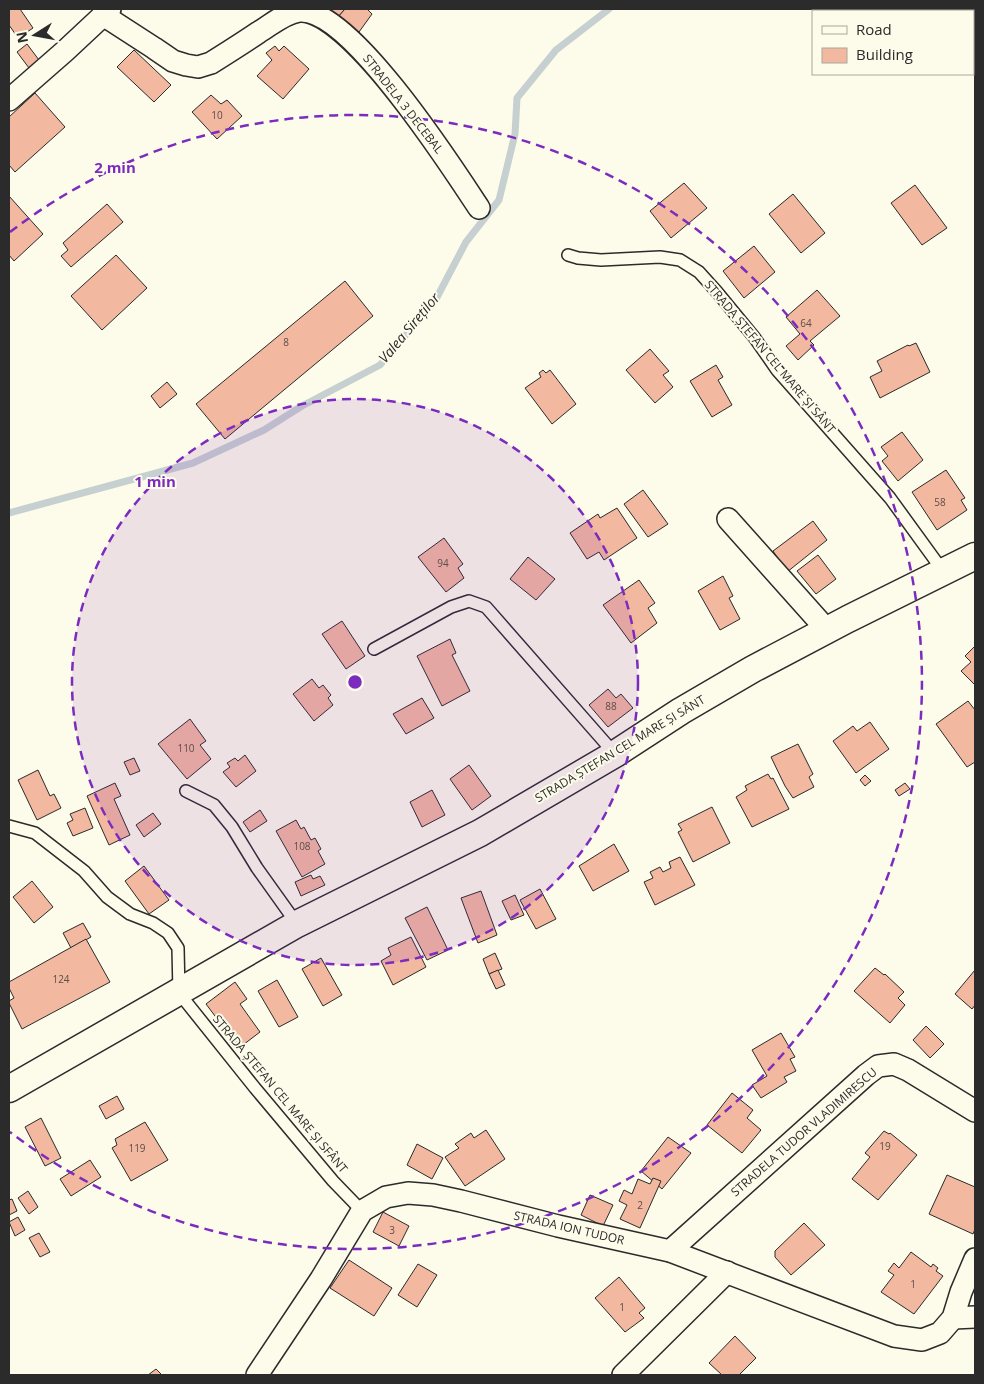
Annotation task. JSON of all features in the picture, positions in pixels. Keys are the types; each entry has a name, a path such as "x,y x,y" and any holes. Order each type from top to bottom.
{"street":[{"name":"STRADELA 3 DECEBAL","path":"9,100 106,12 172,61 198,67 211,63 282,17 296,11 308,11 338,29 362,51 407,106 479,208"},
{"path":"728,519 827,630"},
{"name":"STRADA ȘTEFAN CEL MARE ȘI SÂNT","path":"9,1089 297,924 480,833 615,754 680,711 754,669 975,556"},
{"name":"STRADELA TUDOR VLADIMIRESCU","path":"670,1251 866,1074 878,1066 894,1064 908,1070 975,1111"},
{"name":"STRADA ION TUDOR","path":"257,1375 321,1279 362,1211 386,1197 408,1193 433,1195 461,1201 558,1226 670,1251 894,1336 922,1340 940,1333 953,1318"},
{"path":"975,1259 961,1292 953,1318 975,1317"},
{"path":"623,1375 727,1272"}],"lane":[{"name":"STRADA ȘTEFAN CEL MARE ȘI SÂNT","path":"568,255 601,260 660,257 680,260 699,272 754,337 777,370 890,498 943,571"},
{"path":"374,649 451,607 469,601 486,607 615,754"},
{"path":"186,791 214,805 232,827 257,868 297,924"},
{"path":"9,826 35,833 84,871 107,897 130,914 153,923 168,933 178,948 179,993"},
{"name":"STRADA ȘTEFAN CEL MARE ȘI SFÂNT","path":"179,993 333,1181 362,1211"}],"building":[{"path":"9,9 20,9 33,28 18,38 9,25"},
{"path":"329,9 345,9 338,17"},
{"path":"345,9 367,9 372,14 359,32 338,17"},
{"path":"27,44 39,60 29,68 17,52"},
{"path":"275,46 279,51 284,46 309,69 283,99 257,76 272,60 266,53"},
{"path":"134,50 171,85 154,102 117,67"},
{"path":"35,93 65,127 15,172 9,165 9,117"},
{"path":"211,95 221,104 227,100 242,116 217,139 192,112"},
{"path":"684,183 707,208 671,238 650,211"},
{"path":"915,185 947,228 922,245 891,203"},
{"path":"793,194 825,233 801,253 769,214"},
{"path":"9,196 43,234 14,261 9,255"},
{"path":"107,204 123,222 71,267 61,256 68,250 63,243"},
{"path":"754,246 775,272 744,298 723,271"},
{"path":"116,255 147,288 102,330 71,296"},
{"path":"345,281 373,316 225,439 196,404"},
{"path":"817,290 840,316 810,341 814,345 798,360 786,346 800,334 786,317"},
{"path":"916,343 930,372 880,398 870,377 882,371 877,361 908,345"},
{"path":"650,349 669,371 663,375 673,387 655,403 626,370"},
{"path":"716,365 723,377 718,380 732,405 712,417 690,381"},
{"path":"543,370 546,373 550,370 576,404 552,424 525,388 541,377 539,373"},
{"path":"167,382 177,394 160,408 151,396"},
{"path":"902,432 923,460 898,481 882,461 888,456 881,447"},
{"path":"946,470 965,498 961,500 967,510 937,530 912,492"},
{"path":"643,490 668,524 648,537 624,504"},
{"path":"617,508 637,538 604,560 599,552 587,559 570,533 598,514 600,518"},
{"path":"813,521 827,540 787,572 773,551"},
{"path":"444,538 463,564 458,568 464,578 446,592 418,557"},
{"path":"818,555 836,579 816,594 797,571"},
{"path":"528,557 555,579 536,600 510,579"},
{"path":"723,576 733,596 729,598 740,619 720,630 698,591"},
{"path":"639,580 655,603 648,608 657,623 631,643 603,605"},
{"path":"342,621 365,656 346,669 322,634"},
{"path":"450,639 456,653 452,655 470,691 442,706 417,656"},
{"path":"975,646 975,685 961,671 971,662 965,656"},
{"path":"312,679 319,688 323,685 331,695 328,698 333,705 314,721 293,694"},
{"path":"608,689 616,698 621,694 633,708 608,727 589,705"},
{"path":"422,698 434,718 406,734 393,714"},
{"path":"968,701 975,710 975,762 967,767 936,724"},
{"path":"190,719 206,741 200,745 211,759 187,779 158,744"},
{"path":"870,722 889,749 856,773 833,741 853,726 857,731"},
{"path":"798,744 813,774 809,777 814,787 793,798 771,757"},
{"path":"245,755 256,771 236,787 223,772 230,767 227,763 235,758 238,761"},
{"path":"134,758 140,771 130,775 124,762"},
{"path":"469,765 491,796 472,810 450,779"},
{"path":"38,770 50,796 54,794 61,808 37,820 18,780"},
{"path":"768,774 771,779 773,778 789,809 752,827 736,797 747,790 745,786"},
{"path":"865,775 871,781 865,786 860,780"},
{"path":"115,783 121,796 114,799 130,835 109,845 87,796"},
{"path":"905,783 910,789 899,796 895,790"},
{"path":"432,790 445,815 422,827 410,802"},
{"path":"712,807 730,843 693,862 678,832 682,830 678,824"},
{"path":"85,808 93,828 73,836 67,823 73,820 70,814"},
{"path":"260,810 267,821 250,832 243,822"},
{"path":"153,813 161,824 144,837 136,825"},
{"path":"296,820 301,829 304,827 311,840 315,838 321,849 318,851 325,864 302,877 276,831"},
{"path":"614,844 629,871 593,891 579,866"},
{"path":"680,857 695,885 655,905 644,882 653,878 650,872 660,867 663,872 671,868 669,862"},
{"path":"144,866 169,900 149,914 125,881"},
{"path":"311,875 313,879 320,876 325,885 301,896 295,882"},
{"path":"32,881 53,907 34,923 13,897"},
{"path":"540,889 556,919 536,929 520,900"},
{"path":"481,891 497,935 478,943 461,898"},
{"path":"515,895 524,915 511,920 502,901"},
{"path":"427,907 448,950 427,960 405,918"},
{"path":"83,923 91,937 71,948 63,933"},
{"path":"411,937 426,967 393,985 381,961 391,955 388,948"},
{"path":"86,939 110,982 22,1029 9,1003 14,998 9,988 9,982"},
{"path":"495,953 502,969 489,974 483,959"},
{"path":"321,958 342,995 323,1006 302,969"},
{"path":"875,968 885,974 904,992 898,998 905,1005 890,1023 854,991"},
{"path":"498,970 505,985 496,989 489,974"},
{"path":"975,970 975,1005 972,1009 955,994"},
{"path":"277,980 298,1017 279,1027 258,991"},
{"path":"235,982 247,999 240,1004 260,1032 239,1048 206,1004"},
{"path":"926,1026 944,1044 930,1058 913,1040"},
{"path":"781,1033 795,1057 790,1059 796,1071 784,1077 787,1082 761,1098 752,1085 767,1076 752,1050"},
{"path":"732,1093 753,1110 747,1118 761,1130 742,1153 707,1125"},
{"path":"117,1096 124,1109 106,1119 99,1106"},
{"path":"41,1118 61,1158 45,1166 25,1127"},
{"path":"145,1122 168,1160 131,1181 112,1148 117,1145 115,1139"},
{"path":"486,1130 505,1159 465,1186 445,1157 459,1148 455,1144 471,1133 474,1138"},
{"path":"884,1131 890,1133 917,1155 878,1200 852,1179 870,1157 865,1153"},
{"path":"668,1137 691,1153 662,1189 641,1171"},
{"path":"417,1144 443,1158 432,1179 407,1165"},
{"path":"90,1160 101,1177 71,1196 60,1179"},
{"path":"947,1175 975,1187 975,1229 973,1234 929,1214"},
{"path":"653,1178 661,1181 640,1228 620,1219 627,1205 619,1201 624,1190 632,1194 638,1179 650,1184"},
{"path":"28,1191 38,1207 29,1214 18,1198"},
{"path":"590,1195 613,1205 603,1226 581,1215"},
{"path":"12,1199 17,1211 9,1215 9,1200"},
{"path":"383,1212 409,1226 399,1246 373,1232"},
{"path":"18,1217 25,1230 15,1236 9,1222"},
{"path":"804,1223 825,1245 791,1275 775,1257 775,1251"},
{"path":"39,1233 50,1252 40,1257 29,1238"},
{"path":"911,1252 931,1267 933,1264 938,1268 936,1271 943,1276 914,1314 881,1292 894,1275 888,1271 894,1263 899,1268"},
{"path":"349,1260 392,1288 374,1316 330,1288"},
{"path":"418,1264 437,1275 417,1307 398,1295"},
{"path":"619,1277 645,1308 639,1313 644,1318 625,1332 595,1298"},
{"path":"735,1336 756,1358 739,1375 722,1375 709,1363"},
{"path":"156,1369 162,1375 148,1375"}],"waterway":[{"name":"Valea Sireților","path":"9,513 193,463 264,430 302,406 380,365 435,301 466,242 499,200 515,134 517,98 556,50 609,9"}]}
